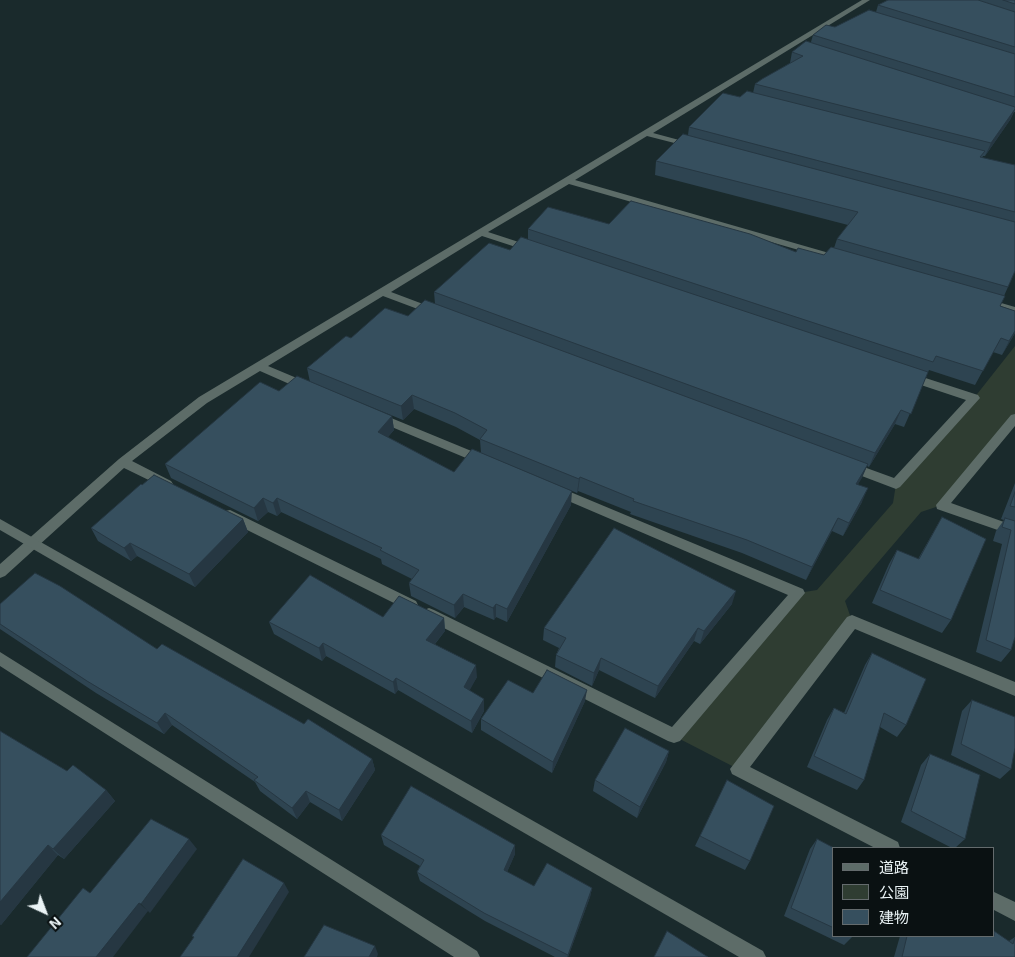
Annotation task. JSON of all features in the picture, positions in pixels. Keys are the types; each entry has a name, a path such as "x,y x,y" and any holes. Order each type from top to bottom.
{"street":[{"path":"0,572 123,462 203,400 644,133 720,93 852,14 868,0"},
{"path":"644,133 702,148"},
{"path":"566,180 853,263"},
{"path":"481,232 538,252"},
{"path":"382,292 448,316"},
{"path":"977,299 1015,310"},
{"path":"259,366 323,393"},
{"path":"840,463 896,484 974,398 898,372"},
{"path":"369,412 496,466"},
{"path":"1015,418 942,505 1015,531"},
{"path":"123,462 176,489"},
{"path":"221,511 674,736 798,593 542,486"},
{"path":"0,524 757,957"},
{"path":"890,847 738,768 852,620 1015,690"},
{"path":"0,658 470,957"},
{"path":"995,902 1015,912"}],"green space":[{"path":"1015,346 1015,418 942,505 921,512 845,601 852,621 738,769 674,736 798,593 817,590 893,503 896,484 974,398"}],"building":[{"path":"888,0 978,0 1015,12 1015,47 878,5"},
{"path":"1003,0 1015,0 1015,4"},
{"path":"869,10 1015,54 1015,97 813,35 826,25 835,27"},
{"path":"806,41 1015,107 1015,109 991,143 755,84 803,56 792,52"},
{"path":"747,91 985,151 980,157 1015,165 1015,212 689,127 723,93 740,97"},
{"path":"683,134 1015,222 1015,271 1008,287 837,239 858,212 656,161"},
{"path":"631,201 750,234 796,252 798,248 824,255 831,247 1005,296 1000,306 1015,311 1015,331 1009,341 1001,338 983,371 936,356 933,362 528,229 548,207 609,224"},
{"path":"521,237 928,372 911,414 901,410 875,453 434,292 489,243 510,250"},
{"path":"425,300 868,464 856,484 868,488 849,523 838,518 812,567 747,540 633,501 634,499 580,477 579,479 480,439 487,430 455,413 412,395 401,406 307,368 346,336 351,338 385,308 408,316"},
{"path":"297,376 392,416 378,432 454,472 472,449 572,491 507,609 496,604 493,608 463,594 454,605 409,583 419,570 380,550 382,548 277,498 273,503 263,498 254,508 165,464 260,382 279,391"},
{"path":"154,475 243,519 189,574 130,543 124,548 91,528"},
{"path":"1015,492 1015,507 1010,506"},
{"path":"942,517 986,539 951,620 880,590 897,550 919,559"},
{"path":"1005,518 1015,521 1015,637 1011,650 986,640 1011,530 1002,527"},
{"path":"614,528 736,591 704,631 698,628 658,686 601,658 594,673 556,655 566,638 544,628"},
{"path":"35,573 60,586 157,649 162,644 304,724 308,719 372,759 339,810 306,791 292,808 254,780 258,777 165,713 157,723 87,681 0,624 0,604"},
{"path":"310,575 383,617 399,596 444,618 426,640 476,665 464,687 484,699 471,721 396,678 393,682 323,643 319,648 269,622"},
{"path":"872,653 926,679 906,725 884,713 864,780 814,756 834,708 846,714"},
{"path":"547,670 587,690 553,762 481,719 508,680 533,693"},
{"path":"972,700 1015,717 1015,748 1011,769 961,744"},
{"path":"625,728 669,751 640,807 595,780"},
{"path":"0,731 67,771 73,765 106,790 53,849 48,845 0,902"},
{"path":"930,754 980,775 965,839 911,811"},
{"path":"727,780 774,806 750,861 700,836"},
{"path":"411,786 515,845 504,870 534,886 547,863 592,888 568,955 484,913 417,872 424,860 381,835"},
{"path":"151,819 189,839 141,904 139,903 96,957 27,957 83,888 90,893"},
{"path":"817,839 832,847 832,927 791,908"},
{"path":"243,859 284,883 237,957 180,957 194,937 192,936"},
{"path":"324,925 375,946 369,957 304,957"},
{"path":"667,931 708,957 654,957"},
{"path":"995,932 1013,944 1015,937 1015,957 902,957 907,937 995,937"}]}
